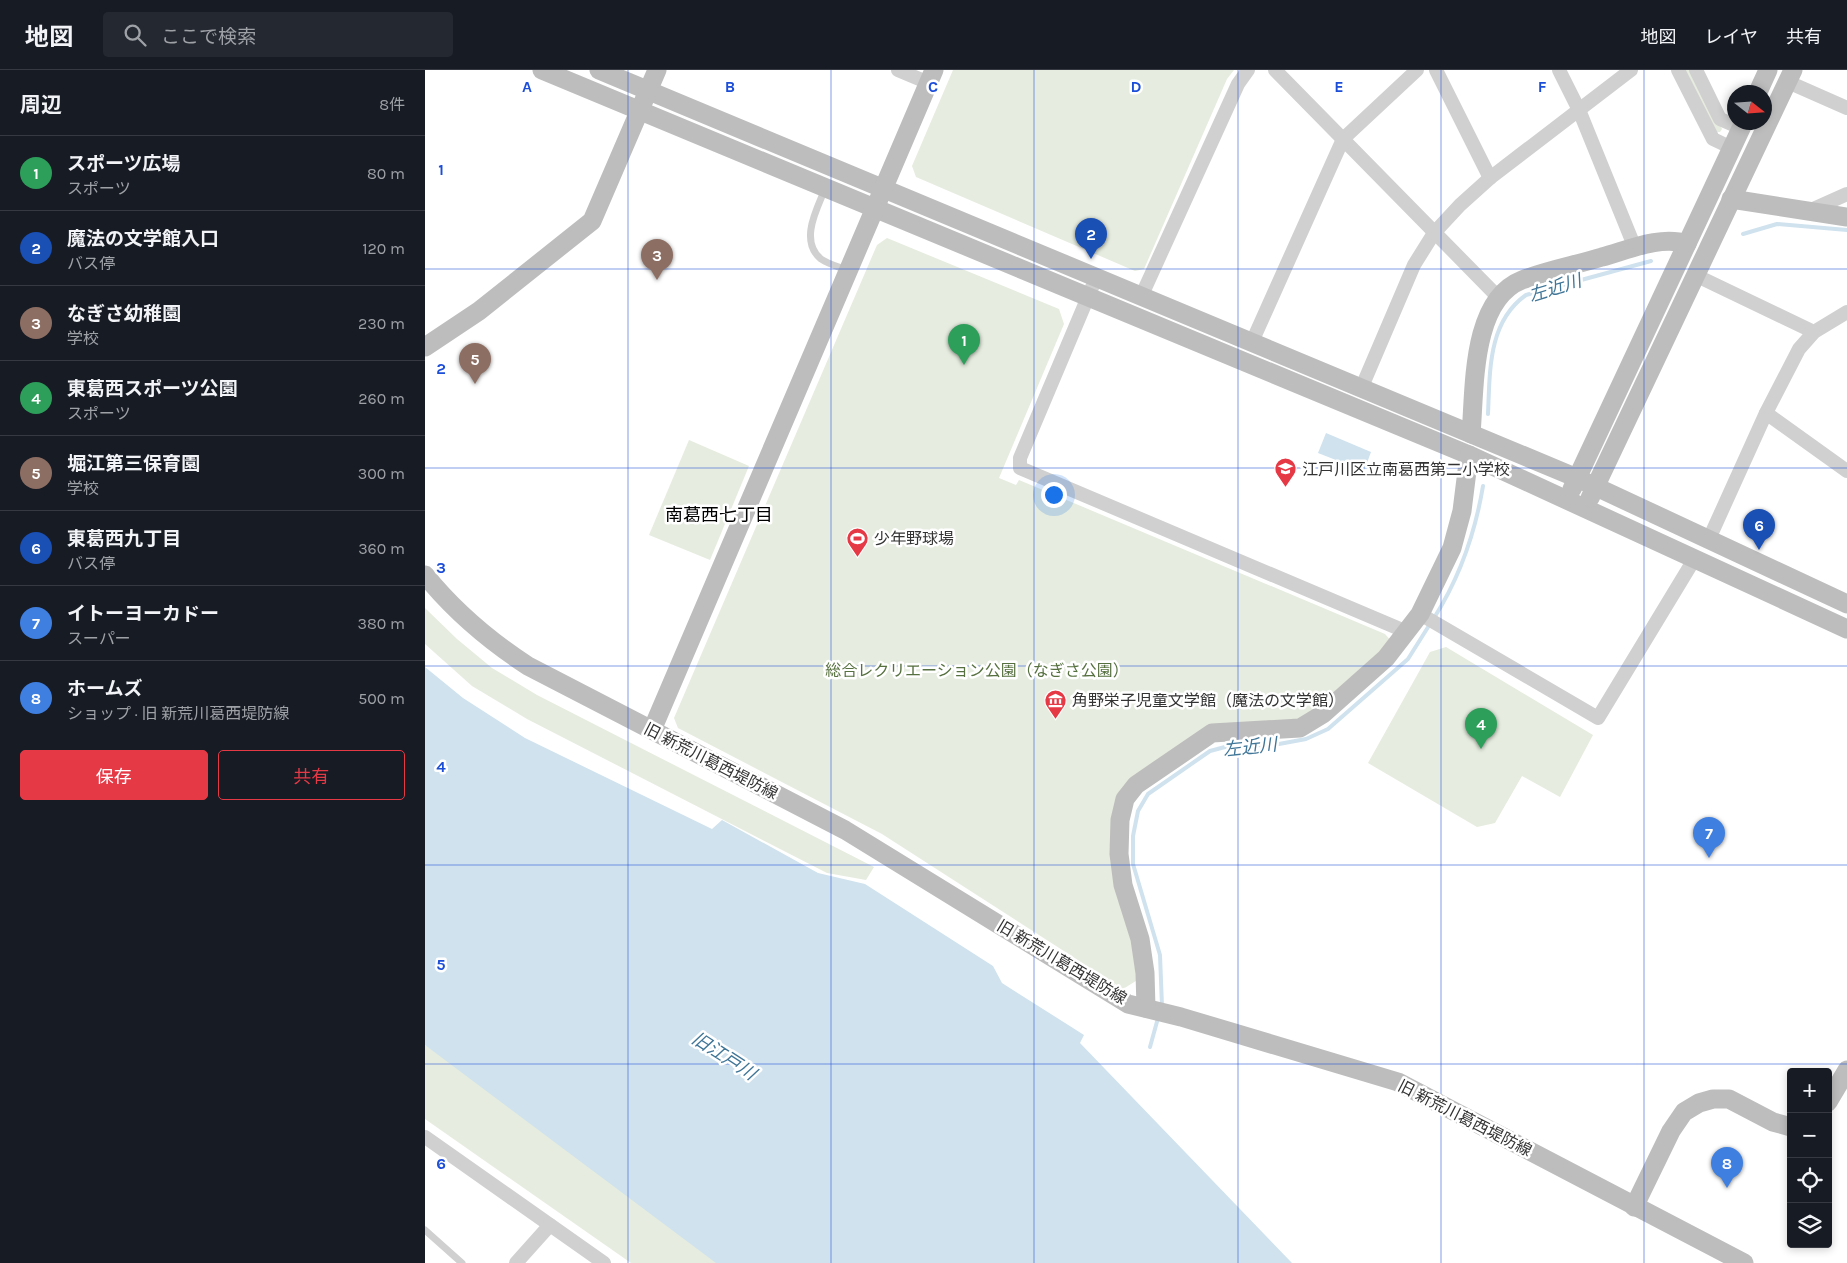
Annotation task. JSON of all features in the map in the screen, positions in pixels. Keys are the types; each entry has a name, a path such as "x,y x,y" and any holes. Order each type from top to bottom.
{"street":[{"path":"542,70 1469,455 1847,629"},
{"path":"599,70 1577,478 1847,604"},
{"path":"425,347 479,311 592,221 657,70"},
{"path":"652,730 885,190 932,76 898,70"},
{"path":"1141,297 1238,84 1248,70"},
{"path":"1275,70 1498,297"},
{"path":"1252,342 1343,139 1417,70"},
{"path":"1436,70 1490,178"},
{"path":"1559,70 1579,110 1635,248"},
{"path":"1361,389 1414,265 1434,233 1460,205 1490,178 1631,70"},
{"path":"1678,70 1713,139 1732,148"},
{"path":"1696,70 1720,119 1727,121"},
{"path":"1761,85 1768,70"},
{"path":"1585,508 1731,198 1791,76 1847,108"},
{"path":"1567,499 1741,130"},
{"path":"1808,212 1847,194"},
{"path":"1731,198 1847,217"},
{"path":"1471,434 1477,358 1482,332 1490,310 1498,297 1521,280 1635,248 1664,241 1679,241 1687,244"},
{"path":"1695,276 1815,332"},
{"path":"1096,278 1020,458 1020,468 1407,632"},
{"path":"1709,539 1766,413 1799,349 1815,332 1847,312"},
{"path":"1766,413 1847,471"},
{"path":"1146,1008 1145,973 1140,938 1123,885 1119,854 1120,820 1125,799 1136,785 1212,732 1300,728 1323,714 1386,658 1420,614 1452,548 1462,511 1469,455"},
{"path":"1420,614 1598,718 1695,558"},
{"name":"旧 新荒川葛西堤防線","path":"425,575 463,618 486,638 528,666 845,830 1119,999 1398,1082 1744,1263"},
{"path":"1832,1095 1847,1070"},
{"path":"1634,1207 1671,1132 1684,1112 1699,1102 1713,1099 1729,1099 1773,1122 1787,1126"},
{"path":"425,1138 605,1263"},
{"path":"516,1263 550,1224"}],"lane":[{"path":"825,189 813,218 812,244 816,253 823,260 850,271"},
{"path":"425,1230 462,1263"}],"green space":[{"path":"953,70 1234,70 1227,79 1144,269 1135,271 916,177 912,166"},
{"path":"1684,70 1692,70 1722,129 1720,132 1716,132"},
{"name":"総合レクリエーション公園（なぎさ公園）","path":"887,238 1059,309 1064,324 999,478 1016,485 1019,480 1385,634 1392,642 1319,708 1295,721 1210,727 1119,796 1131,938 1139,979 1123,989 882,834 678,728 674,718 877,245"},
{"path":"689,440 749,466 710,560 649,535"},
{"path":"425,608 457,639 492,668 537,695 874,867 866,880 827,873 527,719 472,686 425,644"},
{"path":"1446,647 1593,735 1560,797 1522,776 1495,823 1477,827 1368,763 1430,652"},
{"path":"425,1045 728,1263 631,1263 425,1119"}],"water":[{"path":"1326,433 1371,452 1364,471 1318,453"},
{"name":"旧江戸川","path":"425,667 463,698 525,738 712,829 722,820 818,873 865,884 993,966 1002,983 1084,1035 1080,1043 1292,1263 716,1263 425,1045"}],"waterway":[{"name":"左近川","path":"1743,234 1777,224 1847,230"},
{"name":"左近川","path":"1488,414 1493,348 1504,319 1514,306 1526,295 1651,261"},
{"name":"左近川","path":"1434,618 1459,571 1465,555 1476,521 1483,486"},
{"name":"左近川","path":"1162,1006 1160,955 1133,864 1133,836 1138,811 1148,794 1210,751 1225,747 1279,744 1306,739 1328,729 1408,659 1430,624"},
{"name":"左近川","path":"1150,1047 1158,1018"}],"place":[{"name":"魔法の文学館入口","path":"1091,259"},
{"name":"なぎさ幼稚園","path":"657,280"},
{"name":"スポーツ広場","path":"964,365"},
{"name":"堀江第三保育園","path":"475,384"},
{"name":"江戸川区立南葛西第二小学校","path":"1286,488"},
{"name":"東葛西九丁目","path":"1759,550"},
{"name":"少年野球場","path":"858,557"},
{"name":"角野栄子児童文学館（魔法の文学館）","path":"1056,719"},
{"name":"東葛西スポーツ公園","path":"1481,749"},
{"name":"イトーヨーカドー","path":"1709,858"},
{"name":"ホームズ","path":"1727,1188"}],"district":[{"name":"南葛西七丁目","path":"719,515"}]}
